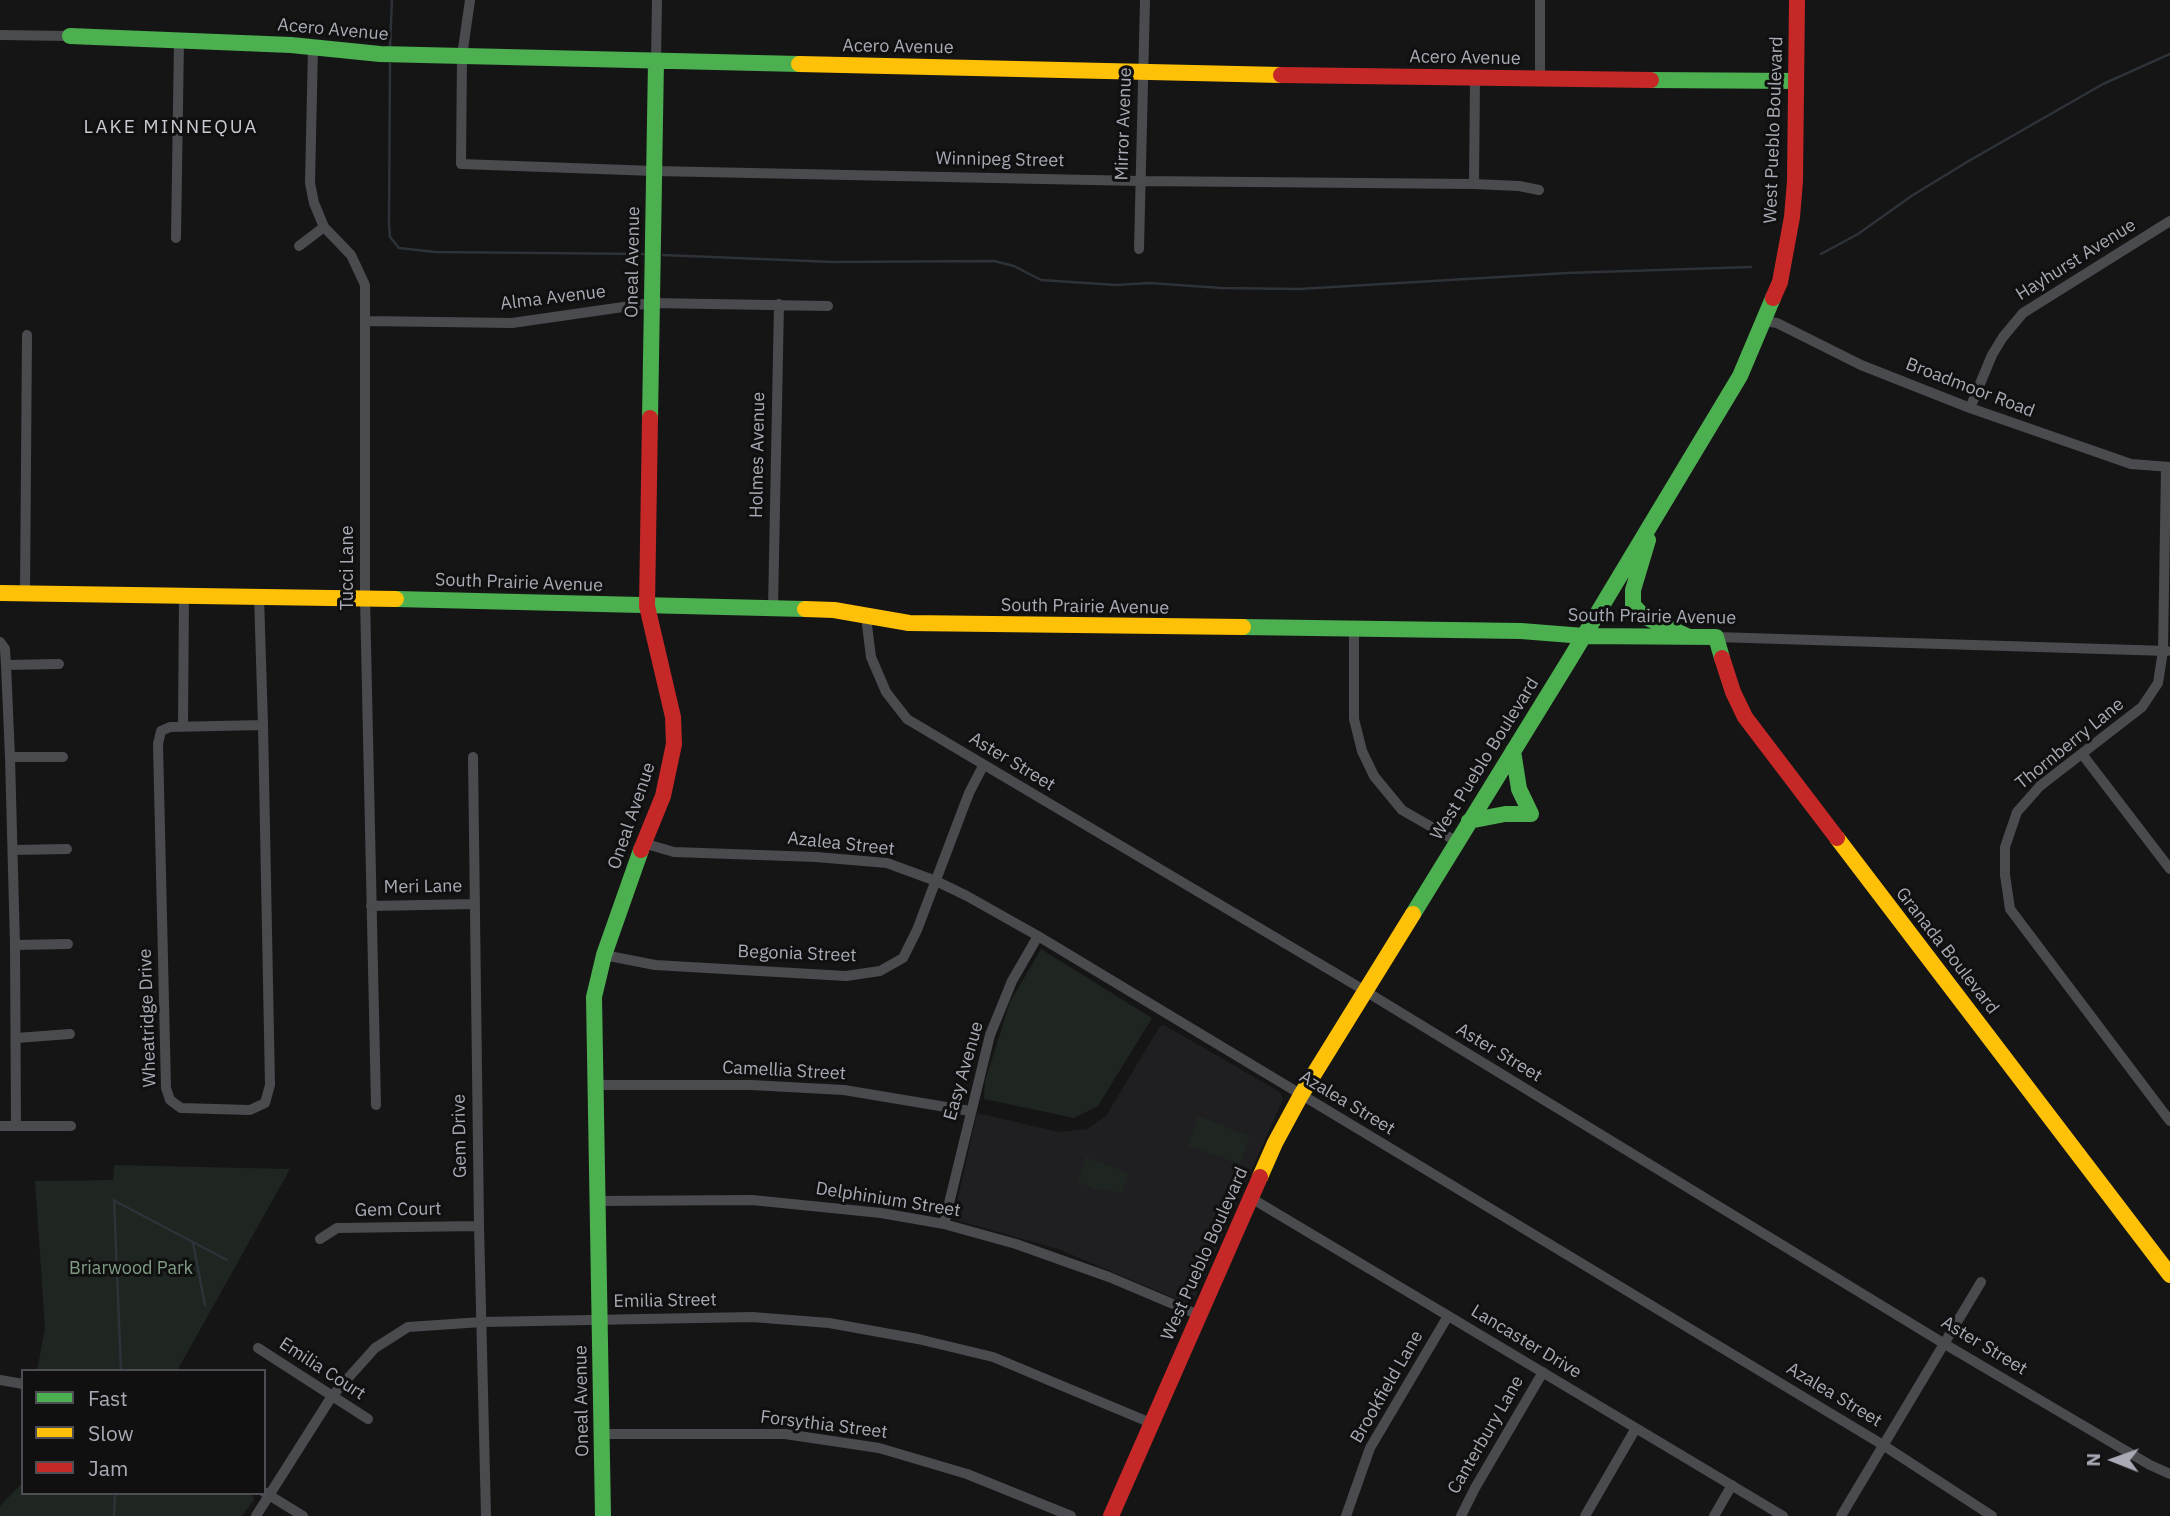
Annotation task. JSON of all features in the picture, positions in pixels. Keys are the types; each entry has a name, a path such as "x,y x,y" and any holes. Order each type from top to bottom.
{"street":[{"path":"462,56 470,0"},
{"name":"Oneal Avenue","path":"603,1516 594,998 604,955 643,843 663,796 674,744 673,717 647,606 657,0"},
{"name":"Mirror Avenue","path":"1139,249 1145,0"},
{"path":"1540,0 1540,78"},
{"name":"West Pueblo Boulevard","path":"1111,1516 1275,1143 1301,1095 1584,636 1740,376 1765,321 1780,282 1792,217 1795,181 1797,0"},
{"name":"Acero Avenue","path":"0,35 179,40 313,47 380,54 1475,79 1796,81"},
{"path":"176,238 179,40"},
{"name":"Tucci Lane","path":"313,47 310,183 314,203 324,227 351,255 365,285 365,598 376,1105"},
{"name":"Winnipeg Street","path":"462,56 461,164 654,171 1140,181 1474,184 1519,186 1539,190"},
{"path":"1474,184 1475,79"},
{"name":"Hayhurst Avenue","path":"1970,408 1992,355 2022,313 2170,221"},
{"path":"299,246 324,227"},
{"name":"Alma Avenue","path":"366,321 512,323 652,303 828,306"},
{"name":"Holmes Avenue","path":"773,608 779,304"},
{"name":"Broadmoor Road","path":"1765,321 1777,323 1861,365 1970,408 2131,464 2168,467"},
{"path":"25,594 27,335"},
{"name":"Thornberry Lane","path":"2168,467 2166,651 2158,683 2142,707 2040,786 2017,812 2005,847 2005,874 2010,909 2170,1121"},
{"path":"1655,516 1635,583 1633,605 1643,616 1689,637"},
{"name":"South Prairie Avenue","path":"0,593 773,608 834,610 909,623 1521,631 1584,636 2166,651"},
{"path":"184,595 183,726 263,725"},
{"name":"Wheatridge Drive","path":"183,726 161,731 158,744 166,1088 170,1100 181,1108 250,1110 265,1103 270,1085 259,596"},
{"name":"Aster Street","path":"866,617 870,657 886,692 907,719 1364,991 1943,1343 2150,1465 2170,1474"},
{"path":"1354,630 1354,719 1362,751 1374,776 1402,810 1456,841"},
{"name":"Granada Boulevard","path":"1716,638 1733,692 1745,718 2170,1276"},
{"path":"0,642 5,649 10,757 16,1126"},
{"path":"6,665 59,664"},
{"path":"1469,821 1511,813 1531,814 1519,789 1513,751"},
{"path":"2082,754 2170,869"},
{"path":"10,757 63,757"},
{"name":"Gem Drive","path":"473,757 485,1516"},
{"name":"Begonia Street","path":"604,955 654,965 846,976 880,971 903,958 969,793 983,766"},
{"name":"Azalea Street","path":"643,843 674,852 816,857 887,863 936,881 1038,936 1883,1445 1992,1516"},
{"path":"13,850 67,849"},
{"name":"Meri Lane","path":"371,906 475,904"},
{"name":"Easy Avenue","path":"944,1224 990,1035 1012,981 1038,936"},
{"path":"15,945 68,944"},
{"path":"16,1038 70,1034"},
{"name":"Camellia Street","path":"594,1085 751,1086 845,1090 970,1111"},
{"path":"0,1126 71,1126"},
{"name":"Lancaster Drive","path":"1251,1198 1783,1516"},
{"name":"Delphinium Street","path":"599,1201 752,1200 881,1213 944,1224 1016,1244 1097,1273 1199,1315"},
{"name":"Gem Court","path":"320,1238 337,1228 479,1226"},
{"path":"1840,1516 1981,1282"},
{"name":"Brookfield Lane","path":"1346,1516 1370,1448 1448,1316"},
{"name":"Emilia Street","path":"256,1516 267,1493 332,1396 375,1348 408,1326 752,1317 829,1324 918,1339 993,1357 1151,1423"},
{"name":"Emilia Court","path":"258,1348 368,1419"},
{"name":"Canterbury Lane","path":"1461,1516 1543,1372"},
{"path":"0,1380 21,1384"},
{"path":"1585,1516 1636,1428"},
{"name":"Forsythia Street","path":"603,1434 785,1434 879,1448 967,1474 1071,1516"},
{"path":"1714,1516 1732,1485"},
{"path":"267,1493 303,1516"}],"shaded area":[{"path":"1164,1025 1280,1092 1283,1099 1193,1302 1186,1303 1058,1249 953,1219 977,1113 1059,1132 1087,1129 1106,1116 1160,1026"}],"green space":[{"path":"1041,949 1152,1018 1098,1106 1074,1118 984,1099 985,1081 1010,1002"},
{"path":"1198,1116 1250,1136 1240,1164 1188,1146"},
{"path":"1086,1157 1129,1173 1121,1194 1102,1188 1100,1191 1077,1182"},
{"name":"Briarwood Park","path":"114,1165 290,1169 178,1369 37,1369 45,1328 35,1181 113,1180"},
{"path":"21,1484 21,1495 253,1495 254,1500 242,1516 0,1516 0,1506"}],"waterway":[{"path":"390,46 392,0"},
{"path":"1821,254 1858,234 1913,195 1967,162 2103,84 2170,54"},
{"path":"390,64 389,224 390,237 399,248 435,252 643,254"},
{"path":"663,255 833,262 994,261 1014,266 1041,280 1116,285 1150,283 1221,288 1299,289 1567,273 1751,267"},
{"path":"114,1200 121,1369"},
{"path":"115,1201 227,1260"},
{"path":"193,1243 205,1305"},
{"path":"114,1516 115,1495"}],"traffic: fast":[{"path":"70,36 291,45 380,54 799,64"},
{"path":"650,418 656,61"},
{"path":"1651,80 1796,81"},
{"path":"1413,914 1740,376 1773,298"},
{"path":"1648,540 1633,590 1633,605 1643,616 1689,637"},
{"path":"396,599 805,609"},
{"path":"1243,627 1716,637 1722,658"},
{"path":"1469,821 1505,814 1531,814 1519,789 1513,751"},
{"path":"603,1516 594,997 604,955 641,850"}],"traffic: slow":[{"path":"799,64 1281,75"},
{"path":"0,593 396,599"},
{"path":"805,609 834,610 909,623 1243,627"},
{"path":"1837,838 2170,1275"},
{"path":"1260,1177 1301,1095 1413,914"}],"traffic: jam":[{"path":"1773,298 1780,282 1792,217 1795,181 1797,0"},
{"path":"1281,75 1651,80"},
{"path":"641,850 663,796 674,744 673,717 647,606 650,418"},
{"path":"1722,658 1733,692 1745,717 1837,838"},
{"path":"1111,1516 1260,1177"}],"district":[{"name":"LAKE MINNEQUA","path":"171,128"}]}
